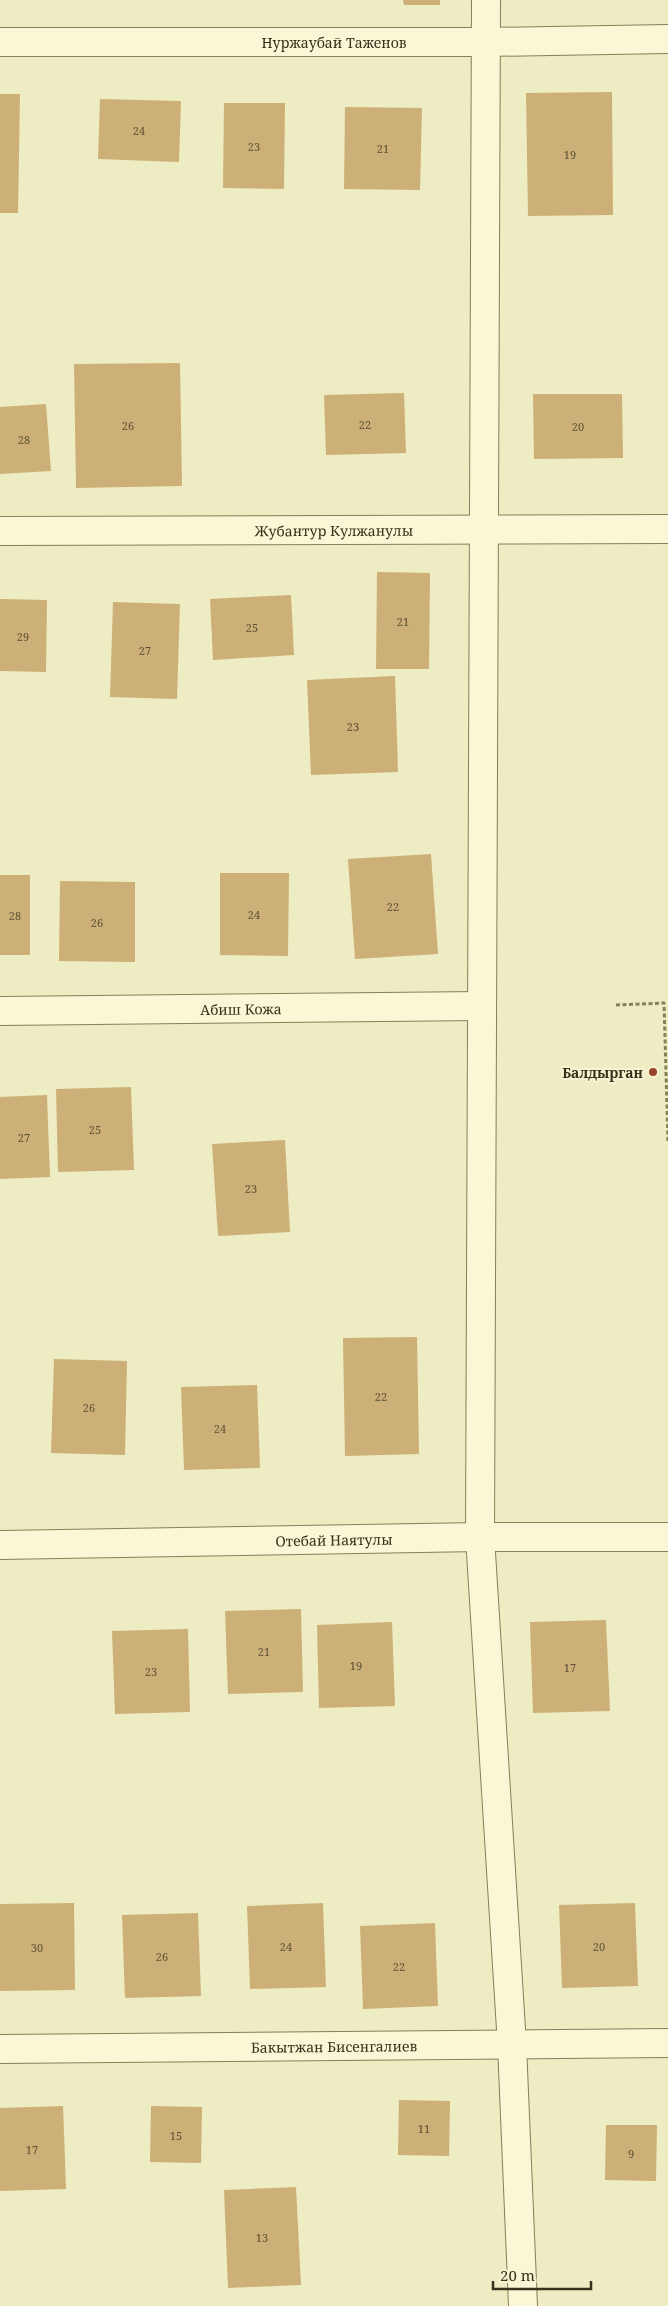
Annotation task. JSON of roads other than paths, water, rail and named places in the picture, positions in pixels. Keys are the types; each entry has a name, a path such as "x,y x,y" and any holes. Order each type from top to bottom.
{"street":[{"path":"486,0 480,1538 512,2044 523,2306"},
{"name":"Нуржаубай Таженов","path":"0,42 486,42 668,39"},
{"name":"Жубантур Кулжанулы","path":"0,531 484,528 668,529"},
{"name":"Абиш Кожа","path":"0,1011 482,1006"},
{"name":"Отебай Наятулы","path":"0,1545 668,1537"},
{"name":"Бакытжан Бисенгалиев","path":"0,2049 668,2043"}],"place":[{"name":"Балдырган","path":"653,1072"}]}
